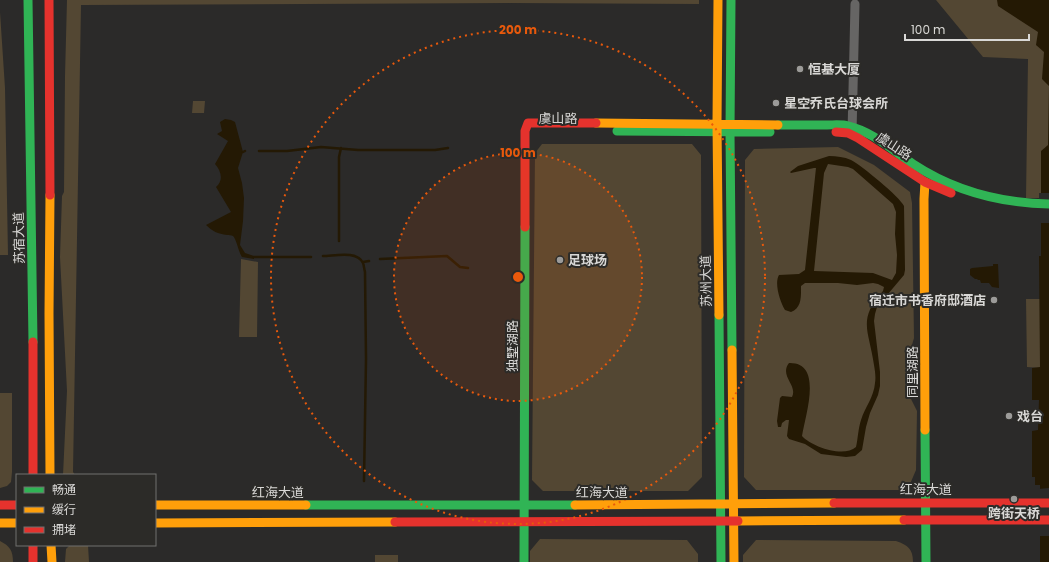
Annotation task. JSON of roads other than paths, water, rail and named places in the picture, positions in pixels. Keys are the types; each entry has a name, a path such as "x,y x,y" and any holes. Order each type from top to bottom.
{"main road":[{"name":"苏州大道","path":"718,0 717,128 721,562"},
{"name":"苏州大道","path":"732,0 730,128 734,562"},
{"path":"49,3 50,474"},
{"name":"苏宿大道","path":"28,4 33,296 33,474"},
{"name":"虞山路","path":"525,131 730,128 835,131 848,133 852,130 860,128 875,136 923,171 966,190 993,198 1045,207"},
{"name":"虞山路","path":"852,130 925,182 962,197 984,204 1012,209 1045,207"},
{"name":"独墅湖路","path":"524,562 525,131"},
{"name":"同里湖路","path":"925,182 926,562"},
{"name":"红海大道","path":"156,505 524,505 926,502 1049,503"},
{"path":"0,505 16,505"},
{"path":"156,522 1049,520"},
{"path":"0,523 16,523"},
{"path":"33,546 33,562"},
{"path":"51,546 52,562"}],"street":[{"path":"852,130 855,4"}],"waterway":[{"path":"259,151 287,151 321,147 358,150 435,150 448,148"},
{"path":"339,241 339,157 341,148"},
{"path":"323,256 356,256 363,263 365,272 366,359 364,481"},
{"path":"380,259 447,256 460,267 468,268"},
{"path":"254,257 311,257"},
{"path":"363,262 369,261"}],"place":[{"name":"恒基大厦","path":"800,69"},
{"name":"星空乔氏台球会所","path":"776,103"},
{"name":"足球场","path":"560,260"},
{"name":"宿迁市书香府邸酒店","path":"994,300"},
{"name":"戏台","path":"1009,416"},
{"name":"跨街天桥","path":"1014,499"}]}
